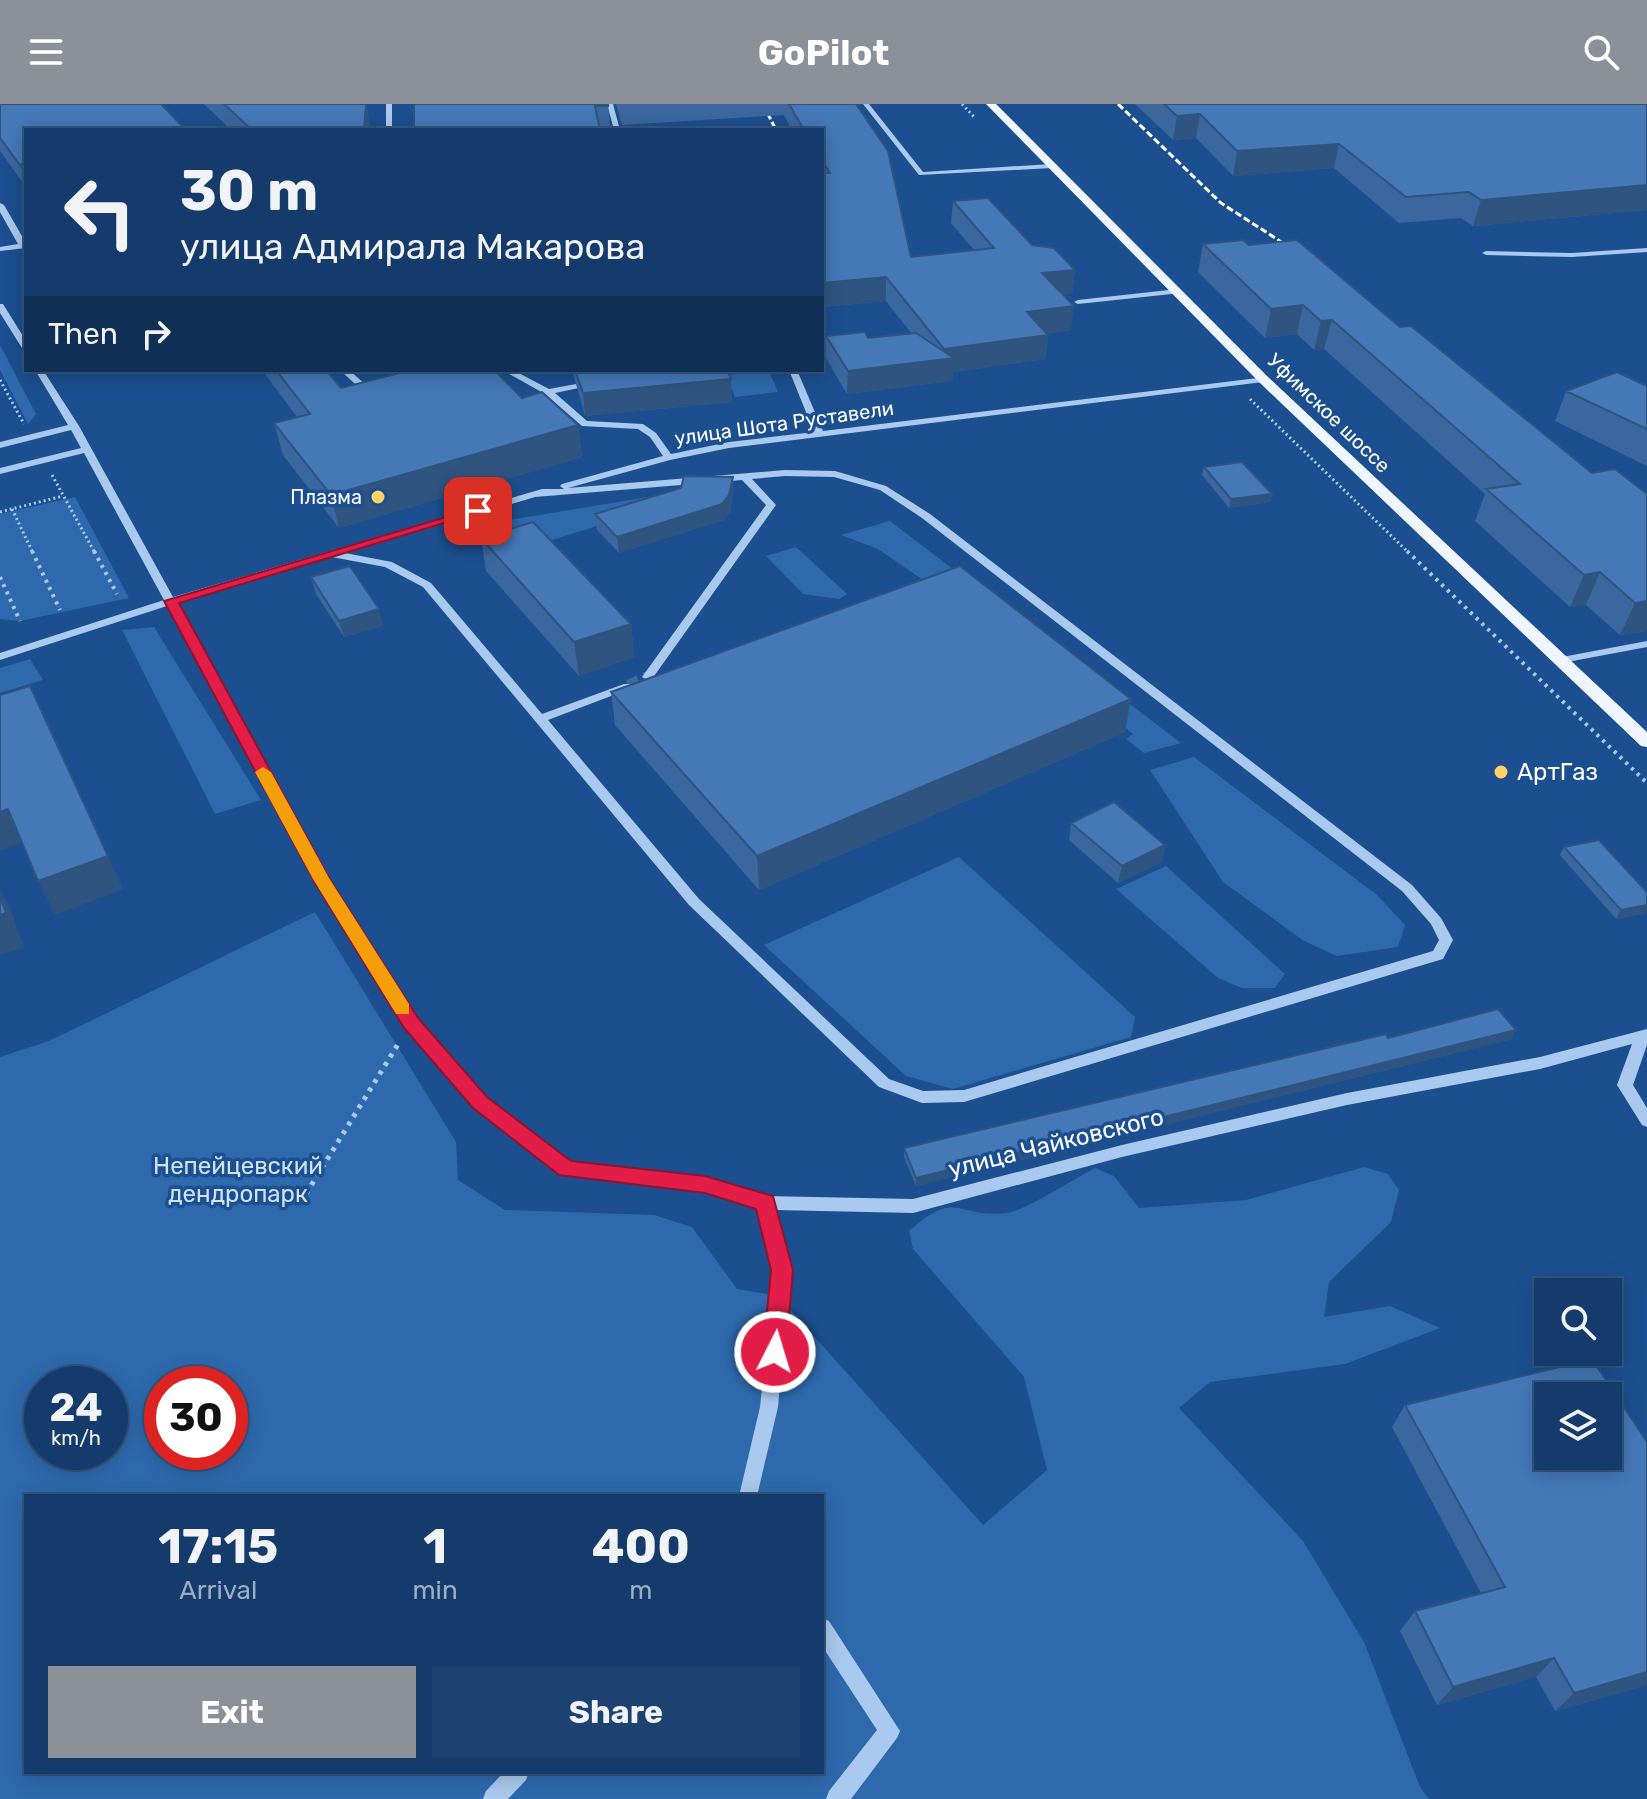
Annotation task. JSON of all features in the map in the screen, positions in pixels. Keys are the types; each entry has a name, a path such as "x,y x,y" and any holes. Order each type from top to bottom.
{"main road":[{"name":"Уфимское шоссе","path":"991,104 1263,379 1647,742"}],"street":[{"path":"389,104 389,128"},
{"path":"610,104 616,128"},
{"path":"866,104 921,174 1052,166"},
{"path":"0,205 21,234 24,245 0,249"},
{"path":"1486,253 1572,255 1647,250"},
{"path":"1078,302 1178,291"},
{"path":"0,306 24,345"},
{"path":"0,327 12,325"},
{"name":"улица Чайковского","path":"40,372 87,449 321,879 411,1023 480,1102 566,1169 705,1184 765,1203 913,1206 1122,1151 1347,1099 1540,1063 1645,1035"},
{"path":"346,372 371,394"},
{"path":"510,372 548,392 585,424 640,426 648,430 669,457"},
{"path":"794,372 820,435"},
{"name":"улица Шота Руставели","path":"0,657 171,601 669,457 729,445 1263,379"},
{"path":"548,392 574,384 605,381"},
{"path":"0,445 74,426"},
{"path":"0,471 87,449"},
{"path":"333,554 388,564 427,585 694,902 884,1083 922,1097 964,1096 1438,955 1446,940 1436,921 1407,888 926,516 883,488 835,474 744,476 535,494"},
{"path":"648,677 771,505 744,476"},
{"path":"1562,660 1647,644"},
{"path":"540,719 628,686"},
{"path":"1645,1035 1625,1085 1647,1121"},
{"path":"748,1494 769,1407 782,1270 765,1203"},
{"path":"824,1631 890,1731 837,1799"},
{"path":"494,1799 516,1774"}],"path":[{"path":"44,460 117,594"},
{"path":"0,512 63,496"},
{"path":"12,509 60,610"},
{"path":"0,577 20,621"},
{"path":"301,1202 411,1023"}],"green space":[{"path":"0,345 36,414 28,424 0,370"},
{"path":"769,372 778,392 735,397 727,375"},
{"path":"666,494 648,510 504,555 479,525"},
{"path":"75,497 129,598 20,621 0,619 0,514"},
{"path":"890,521 1181,743 1144,753 1126,739 1133,734 960,595 945,595 878,549 841,535"},
{"path":"796,547 847,594 839,599 803,594 766,556"},
{"path":"154,627 261,800 215,814 122,630"},
{"path":"30,659 43,680 0,693 0,668"},
{"path":"1194,757 1377,895 1405,925 1398,947 1337,956 1304,941 1223,882 1150,770"},
{"path":"959,857 1135,1017 1131,1037 953,1089 906,1076 764,945"},
{"path":"1166,866 1285,974 1275,988 1242,988 1218,978 1116,889"},
{"name":"Непейцевский дендропарк","path":"315,912 456,1142 458,1180 505,1210 654,1215 692,1227 737,1289 778,1296 983,1525 1047,1470 1024,1377 913,1249 909,1231 925,1218 948,1208 989,1213 1014,1211 1095,1168 1114,1176 1139,1208 1246,1200 1364,1167 1388,1174 1399,1190 1391,1222 1329,1282 1324,1317 1390,1306 1440,1328 1345,1364 1210,1382 1179,1408 1303,1541 1364,1642 1420,1787 1429,1799 0,1799 0,1057 49,1041"}],"building":[{"path":"0,104 161,104 184,128 24,128 24,162 20,165 0,138"},
{"path":"224,104 366,104 364,128 250,128"},
{"path":"414,104 608,104 595,106 600,128 414,128"},
{"path":"789,104 856,104 888,151 911,257 994,248 953,201 988,198 1032,245 1054,248 1075,270 1042,273 1074,306 1027,312 1048,335 944,349 886,277 824,283 824,173 830,173 824,163 824,128 803,128"},
{"path":"1164,104 1647,104 1647,185 1481,200 1469,192 1406,197 1339,144 1237,151 1200,114 1177,116"},
{"path":"1243,240 1249,245 1297,240 1400,327 1411,326 1592,473 1615,469 1647,494 1647,601 1635,603 1600,572 1584,575 1486,489 1520,484 1332,320 1321,321 1303,305 1271,309 1203,244"},
{"path":"865,332 868,338 916,333 954,358 848,371 826,336"},
{"path":"278,372 328,372 341,388 404,372 496,372 522,398 542,392 578,425 331,495 274,423 310,414"},
{"path":"576,372 728,372 731,379 583,393"},
{"path":"1617,372 1647,386 1647,429 1566,391"},
{"path":"1242,462 1272,494 1231,499 1204,467"},
{"path":"684,476 733,477 729,495 722,504 617,537 595,514 681,488"},
{"path":"533,522 631,624 574,642 481,538"},
{"path":"350,566 379,609 339,621 311,577"},
{"path":"960,566 1131,699 757,856 611,692"},
{"path":"30,686 108,856 38,881 8,809 0,812 0,695"},
{"path":"1114,802 1165,845 1122,866 1071,823"},
{"path":"1599,840 1647,892 1647,905 1621,910 1564,847"},
{"path":"0,896 6,913 0,915"},
{"path":"1498,1009 1516,1030 916,1178 904,1148 1386,1034 1388,1038"},
{"path":"1564,1366 1597,1366 1607,1382 1534,1382 1534,1470 1622,1470 1622,1404 1647,1442 1647,1672 1574,1693 1554,1658 1453,1687 1415,1611 1505,1587 1405,1405"}],"tunnel":[{"path":"628,686 648,677"}],"railway":[{"path":"763,104 775,128"},
{"path":"1118,104 1221,203 1300,254"}],"slow traffic":[{"path":"263,772 321,879 402,1009"}],"place":[{"name":"Плазма","path":"378,497"},
{"name":"АртГаз","path":"1501,772"}],"route":[{"path":"478,511 171,601 321,879 411,1023 480,1102 566,1169 705,1184 765,1203 782,1270 775,1352"}]}
